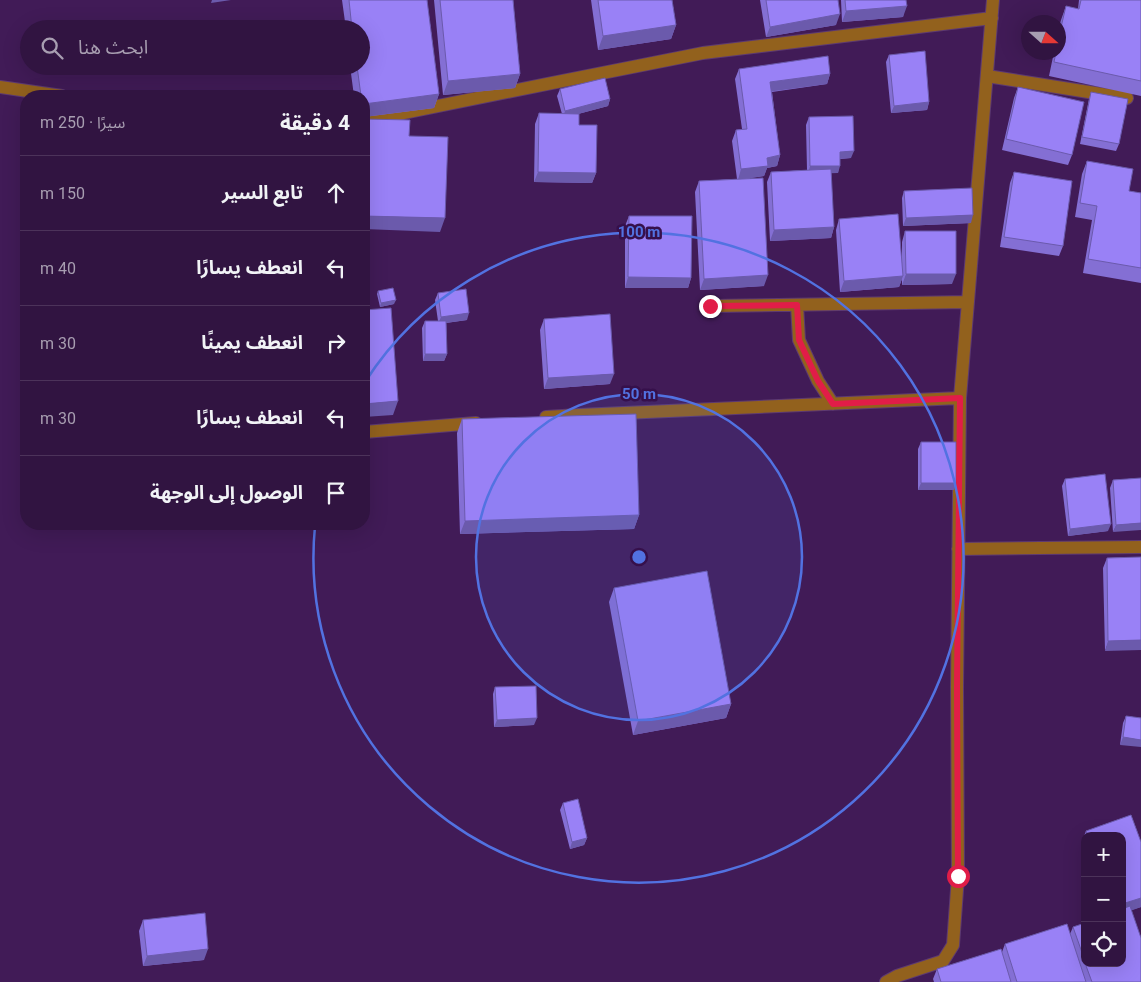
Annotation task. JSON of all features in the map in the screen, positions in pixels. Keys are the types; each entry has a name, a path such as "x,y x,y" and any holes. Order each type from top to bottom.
{"street":[{"path":"886,982 897,976 943,961 953,945 958,876 957,687 960,398 993,0"},
{"path":"370,120 703,54 992,18"},
{"path":"987,76 1126,98"},
{"path":"0,87 21,90"},
{"path":"710,306 968,302"},
{"path":"797,305 799,340 818,381 833,404"},
{"path":"530,418 960,398"},
{"path":"370,432 491,422"},
{"path":"958,549 1141,548"}],"building":[{"path":"349,0 427,0 439,94 370,103 370,90 360,90 358,75 370,75 370,20 351,20"},
{"path":"440,0 513,0 520,74 448,81"},
{"path":"598,0 672,0 676,25 603,36"},
{"path":"766,0 838,0 840,14 770,27"},
{"path":"845,0 906,0 907,6 846,11"},
{"path":"1081,0 1141,0 1141,81 1054,62 1054,60 1066,60 1066,15 1064,15 1066,6 1079,9"},
{"path":"925,51 929,102 894,106 889,55"},
{"path":"828,56 830,74 770,82 780,155 767,158 768,166 741,169 736,130 747,129 739,69"},
{"path":"605,78 610,99 565,111 560,89"},
{"path":"1018,87 1084,102 1072,155 1006,139"},
{"path":"1091,92 1128,99 1119,144 1082,137"},
{"path":"539,113 579,114 579,125 597,125 596,173 538,172"},
{"path":"853,116 854,151 840,152 840,166 810,166 809,117"},
{"path":"370,119 410,120 409,136 448,137 445,218 370,216"},
{"path":"1087,161 1133,169 1129,191 1141,193 1141,268 1088,259 1097,206 1080,203"},
{"path":"831,169 834,227 774,230 771,172"},
{"path":"1014,172 1072,181 1063,246 1004,237"},
{"path":"763,178 768,275 704,279 699,181"},
{"path":"972,188 973,215 906,218 904,191"},
{"path":"898,214 903,276 844,281 839,219"},
{"path":"629,216 692,216 691,278 628,277"},
{"path":"905,231 956,231 956,274 906,274"},
{"path":"393,288 396,300 381,303 378,291"},
{"path":"466,289 469,313 441,317 438,293"},
{"path":"391,308 398,401 370,403 370,310"},
{"path":"610,314 614,374 548,378 544,319"},
{"path":"425,321 446,321 447,354 425,354"},
{"path":"636,414 639,515 465,521 462,419"},
{"path":"921,442 956,442 956,483 921,483"},
{"path":"1105,474 1111,524 1070,529 1065,479"},
{"path":"1141,478 1141,523 1116,525 1113,480"},
{"path":"1141,557 1141,640 1108,641 1107,558"},
{"path":"707,571 731,704 638,721 614,588"},
{"path":"536,686 537,718 497,720 495,687"},
{"path":"1126,716 1141,718 1141,740 1123,737"},
{"path":"578,799 587,838 572,842 563,803"},
{"path":"1131,815 1141,842 1141,898 1126,903 1126,832 1086,831"},
{"path":"1130,906 1141,938 1141,982 1092,982 1086,967 1126,967 1126,908"},
{"path":"205,913 208,949 147,956 143,920"},
{"path":"1067,924 1086,982 1017,982 1005,944"},
{"path":"1081,924 1081,950 1073,927"},
{"path":"1001,949 1011,982 941,982 937,969"}],"route":[{"path":"710,306 797,305 799,340 818,381 833,404 960,398 957,687 958,876"}]}
